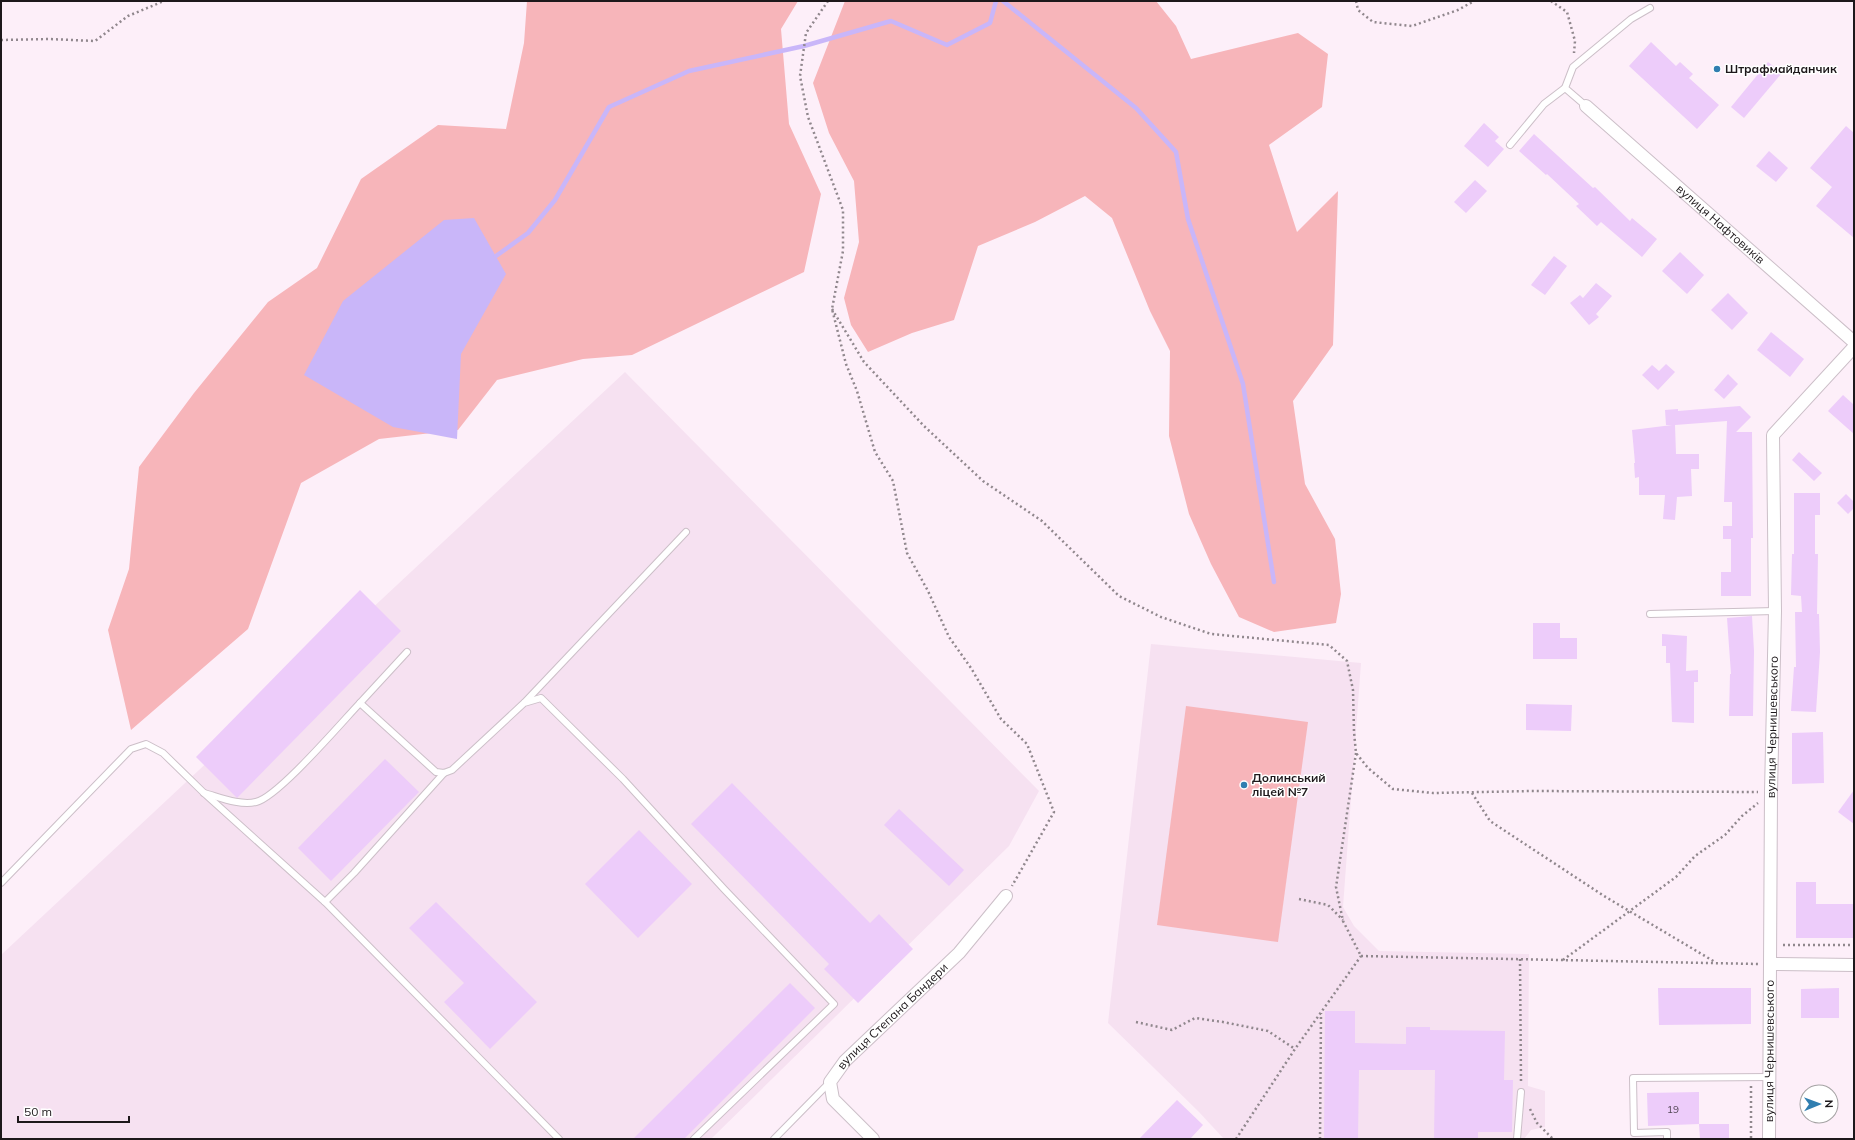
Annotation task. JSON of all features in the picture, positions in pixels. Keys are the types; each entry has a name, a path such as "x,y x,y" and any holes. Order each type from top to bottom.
{"street":[{"name":"вулиця Нафтовиків","path":"1586,106 1854,342"},
{"name":"вулиця Чернишевського","path":"1769,1139 1771,792 1775,610 1773,435 1854,347"},
{"name":"вулиця Степана Бандери","path":"873,1139 833,1099 830,1082 845,1061 960,953 1006,896"},
{"path":"1770,964 1854,965"}],"lane":[{"path":"1510,145 1544,104 1565,88 1573,67 1631,19 1650,8"},
{"path":"1565,88 1586,106"},
{"path":"360,703 436,772 452,770 524,703 686,532"},
{"path":"1650,614 1775,610"},
{"path":"204,793 225,799 256,802 275,792 407,652"},
{"path":"524,703 541,698 623,779 834,1004 694,1139"},
{"path":"1,883 130,749 146,744 164,752 204,793 325,902 559,1139"},
{"path":"325,902 354,873 444,772"},
{"path":"1667,1139 1667,1132 1634,1136 1633,1078 1770,1077"},
{"path":"774,1139 830,1082"},
{"path":"1517,1139 1521,1092"}],"path":[{"path":"1,40 49,39 95,41 128,16 164,1"},
{"path":"828,1 806,33 800,76 808,117 843,210 843,251 832,309 846,364 857,391 875,452 893,481 906,553 928,591 948,637 970,668 1001,719 1028,744 1054,812 1006,896"},
{"path":"1356,1 1358,10 1373,22 1412,26 1458,10 1474,1"},
{"path":"1551,1 1566,12 1575,41 1573,67"},
{"path":"832,309 864,362 924,426 983,481 1042,521 1119,596 1161,618 1211,634 1329,644 1347,661 1353,690 1356,753 1336,887 1343,921 1361,956"},
{"path":"1356,753 1368,768 1392,788 1433,793 1771,792"},
{"path":"1472,792 1490,822 1629,911 1716,963"},
{"path":"1563,960 1676,877 1695,856 1725,835 1742,816 1771,792"},
{"path":"1299,899 1328,906 1343,921"},
{"path":"1782,945 1854,945"},
{"path":"1361,956 1770,964"},
{"path":"1236,1139 1295,1049 1361,956"},
{"path":"1520,959 1521,1092 1538,1123 1553,1139"},
{"path":"1320,1139 1321,1013"},
{"path":"1136,1022 1172,1030 1195,1018 1223,1022 1268,1031 1295,1049"}],"shaded area":[{"path":"527,1 798,1 781,29 789,124 821,194 804,272 632,355 583,359 497,380 458,430 379,439 301,483 248,629 131,730 108,630 129,569 139,467 194,393 268,302 317,268 361,179 438,125 506,129 524,43"},
{"path":"845,1 1156,1 1176,26 1191,59 1298,33 1328,54 1322,107 1269,145 1297,232 1338,191 1333,345 1293,401 1305,484 1335,539 1341,594 1336,623 1274,632 1239,617 1211,564 1189,514 1169,436 1170,351 1150,311 1112,218 1085,196 1035,222 978,246 954,320 912,333 868,352 851,325 844,298 859,242 854,181 829,133 813,83"},
{"path":"474,218 506,274 461,354 457,439 393,427 304,375 343,301 444,220"},
{"path":"625,372 1039,791 1009,846 711,1139 1,1139 1,955"},
{"name":"Долинський ліцей №7","path":"1151,644 1361,663 1343,907 1354,926 1379,951 1529,954 1528,1086 1545,1091 1545,1127 1531,1130 1524,1139 1224,1139 1199,1112 1108,1023"},
{"path":"1186,706 1308,722 1278,942 1157,925"}],"building":[{"path":"1651,42 1676,66 1680,62 1693,74 1689,78 1719,105 1697,129 1629,66"},
{"path":"1768,62 1782,73 1744,118 1731,107"},
{"path":"1484,123 1499,137 1495,141 1504,149 1488,167 1464,146"},
{"path":"1846,126 1854,133 1854,238 1816,206 1832,187 1810,168"},
{"path":"1534,134 1593,188 1595,187 1630,221 1632,218 1657,239 1642,257 1601,222 1597,226 1576,206 1579,204 1547,174 1546,175 1519,151"},
{"path":"1769,151 1788,168 1776,182 1756,166"},
{"path":"1475,180 1487,191 1466,213 1454,202"},
{"path":"1680,252 1704,275 1687,294 1662,271"},
{"path":"1554,256 1567,266 1545,295 1531,285"},
{"path":"1596,283 1612,296 1596,314 1599,317 1589,325 1570,303 1580,295 1583,298"},
{"path":"1728,293 1748,313 1732,330 1711,310"},
{"path":"1771,332 1804,359 1790,377 1757,350"},
{"path":"1666,364 1675,372 1658,390 1642,375 1652,365 1659,371"},
{"path":"1728,374 1738,384 1724,399 1714,390"},
{"path":"1843,395 1854,405 1854,434 1828,411"},
{"path":"1740,406 1751,417 1736,432 1752,432 1753,538 1751,538 1751,596 1721,596 1721,572 1731,572 1731,539 1723,539 1723,526 1732,526 1732,502 1724,502 1727,421 1675,425 1676,454 1699,454 1699,469 1691,469 1692,496 1677,497 1675,520 1663,519 1665,495 1639,495 1639,477 1635,478 1632,430 1672,425 1666,425 1665,410 1678,409 1678,411"},
{"path":"1799,452 1822,473 1814,481 1792,460"},
{"path":"1794,493 1820,493 1820,515 1815,515 1815,554 1818,554 1817,614 1819,614 1820,652 1816,712 1791,711 1794,667 1796,667 1795,612 1802,612 1801,596 1791,595 1792,554 1794,554"},
{"path":"1846,494 1854,502 1854,508 1848,514 1837,503"},
{"path":"360,590 401,631 237,798 196,757"},
{"path":"1752,616 1754,651 1753,716 1729,716 1731,674 1727,618"},
{"path":"1533,623 1560,623 1560,638 1577,638 1577,659 1533,659"},
{"path":"1662,634 1687,636 1686,671 1698,670 1698,682 1694,682 1694,723 1672,722 1670,663 1666,663 1666,646 1662,646"},
{"path":"1526,704 1572,705 1571,731 1526,730"},
{"path":"1823,732 1824,783 1792,784 1792,733"},
{"path":"385,759 419,792 331,881 298,848"},
{"path":"732,783 870,923 879,914 913,949 858,1003 824,969 829,964 691,824"},
{"path":"1854,790 1854,824 1838,812"},
{"path":"899,809 964,870 949,886 884,825"},
{"path":"639,830 692,884 638,938 585,884"},
{"path":"1796,882 1816,882 1816,904 1854,904 1854,938 1796,938"},
{"path":"436,902 537,1002 490,1049 444,1002 464,983 409,928"},
{"path":"790,983 815,1008 684,1139 633,1139"},
{"path":"1658,988 1751,988 1751,1024 1659,1025"},
{"path":"1839,988 1839,1018 1801,1018 1801,989"},
{"path":"1325,1011 1355,1011 1355,1043 1406,1044 1406,1027 1430,1027 1430,1030 1505,1031 1504,1080 1513,1080 1512,1132 1478,1132 1478,1139 1434,1139 1435,1070 1359,1070 1358,1139 1324,1139"},
{"path":"1699,1092 1699,1124 1648,1126 1647,1093"},
{"path":"1177,1100 1203,1125 1190,1139 1139,1139"},
{"path":"1699,1124 1729,1124 1729,1139 1700,1139"}],"waterway":[{"path":"496,256 528,233 555,200 609,107 689,71 804,46 891,21 947,45 990,23 996,1"},
{"path":"1003,1 1136,108 1176,152 1188,219 1243,384 1274,582"}],"place":[{"name":"Штрафмайданчик","path":"1717,69"},
{"name":"Долинський ліцей №7","path":"1244,785"}]}
